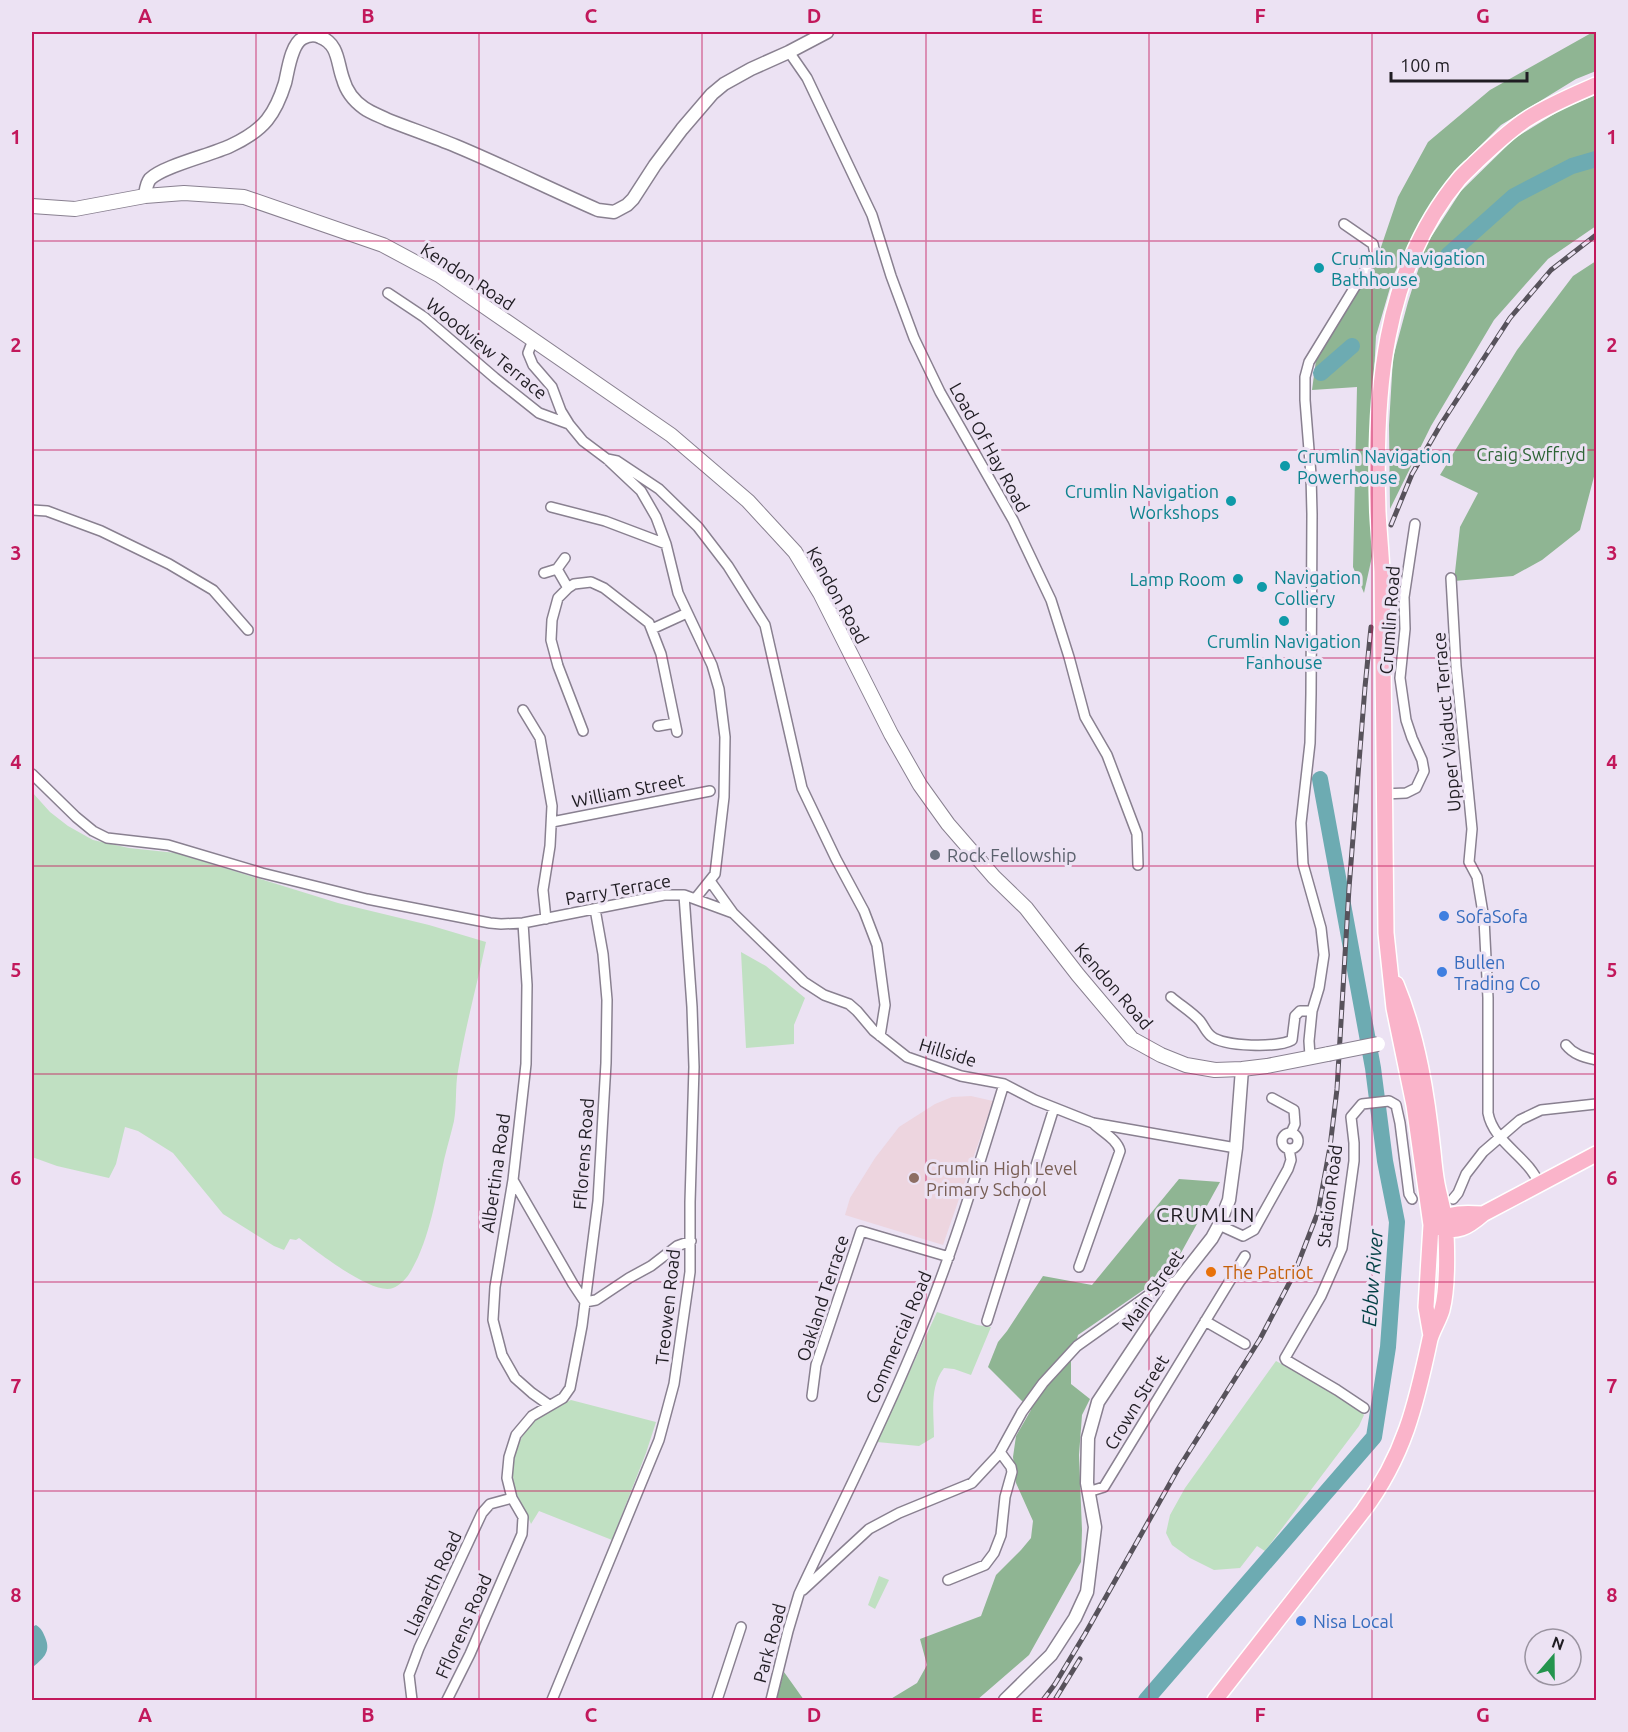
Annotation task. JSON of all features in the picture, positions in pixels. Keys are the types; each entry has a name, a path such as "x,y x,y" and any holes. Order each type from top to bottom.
{"main road":[{"path":"1215,1701 1384,1481 1406,1433 1422,1380 1431,1336 1442,1309 1446,1265 1445,1223 1425,1091 1394,1008 1385,907 1382,571 1378,513 1378,459 1381,382 1389,333 1405,275 1423,233 1460,177 1490,148 1527,119 1596,84"},
{"name":"Kendon Road","path":"32,206 75,208 145,196 184,193 243,197 383,245 438,275 671,435 748,501 795,552 820,593 891,734 920,785 948,824 994,877 1026,908 1132,1039 1161,1055 1186,1065 1215,1070 1242,1069 1407,1038"},
{"path":"1407,1038 1431,1225 1426,1306 1431,1336"},
{"path":"1446,1265 1461,1236 1483,1214 1596,1154"},
{"path":"1431,1225 1445,1223 1461,1213 1483,1214"},
{"path":"1445,1223 1459,1229 1470,1225"}],"street":[{"path":"145,196 146,185 153,177 230,146 256,131 267,121 284,85 296,45 305,36 312,35 326,39 334,47 349,92 364,109 459,147 598,210 614,212 633,199 654,165 712,94 724,84 751,69 827,32"},
{"name":"Load Of Hay Road","path":"789,52 807,78 872,215 914,338 940,392 1013,520 1051,600 1085,717 1107,755 1137,834 1138,865"},
{"path":"1310,1056 1312,1011 1319,988 1324,955 1321,928 1303,864 1301,823 1310,743 1311,694 1312,514 1305,377 1309,362 1375,254 1373,244 1344,224"},
{"name":"Woodview Terrace","path":"388,293 424,317 495,378 539,412 569,424"},
{"path":"533,340 528,353 533,365 552,387 561,411 569,424 583,441 641,490 656,517 666,544 678,593 712,665 719,689 725,737 724,797 720,842 715,874 695,899"},
{"path":"607,459 617,461 659,489 698,527 728,566 765,625 802,788 864,912 877,945 885,1005 880,1036"},
{"path":"551,507 605,520 666,544"},
{"path":"32,510 47,511 101,531 169,564 213,590 248,630"},
{"name":"Crumlin Road","path":"1384,794 1406,794 1416,788 1424,771 1406,720 1400,678 1405,629 1404,597 1414,524"},
{"path":"544,573 557,569 565,558"},
{"path":"557,569 568,588"},
{"name":"Upper Viaduct Terrace","path":"1451,578 1456,666 1472,829 1469,862 1477,877 1484,919 1488,998 1488,1113 1490,1121 1500,1136"},
{"path":"583,731 558,666 551,640 552,620 558,598 568,588 574,584 591,582 604,588 649,623 652,629 661,654 676,728 658,726"},
{"path":"652,629 687,613"},
{"path":"523,710 540,738 552,806 543,890 546,919"},
{"name":"Parry Terrace","path":"32,774 93,831 107,838 168,845 262,873 367,899 490,923 523,923 664,895 684,895 695,899"},
{"name":"William Street","path":"552,822 710,791"},
{"path":"710,880 733,913"},
{"name":"Treowen Road","path":"552,1701 658,1440 674,1384 690,1272 691,1241 694,1067 684,895"},
{"name":"Hillside","path":"695,899 733,913 804,982 824,995 849,1004 880,1036 907,1057 961,1076 1004,1084 1054,1108 1093,1123 1236,1148"},
{"name":"Fflorens Road","path":"447,1701 522,1534 524,1517 512,1498 507,1478 509,1457 516,1435 532,1416 562,1398 570,1388 582,1326 598,1201 606,1053 607,1000 603,954 595,909"},
{"name":"Albertina Road","path":"523,923 527,985 526,1064 513,1180 495,1287 493,1320 502,1355 515,1378 549,1405"},
{"path":"1171,997 1200,1021 1210,1036 1221,1043 1275,1046 1286,1043 1293,1040 1295,1016 1300,1011 1312,1011"},
{"path":"1566,1045 1569,1050 1596,1060"},
{"name":"Main Street","path":"1005,1701 1051,1655 1075,1618 1087,1592 1095,1527 1087,1483 1088,1438 1098,1402 1179,1280 1212,1238 1219,1225 1229,1200 1236,1148 1242,1069"},
{"name":"Commercial Road","path":"799,1594 907,1364 949,1257 1004,1084"},
{"path":"1219,1225 1243,1236 1254,1230 1288,1169 1291,1160 1289,1149 1283,1146 1282,1141 1284,1136 1291,1133 1295,1124 1294,1110 1272,1098"},
{"name":"Station Road","path":"1364,1408 1285,1358 1322,1296 1339,1256 1354,1161 1351,1120 1356,1109 1366,1103 1388,1101 1394,1103 1399,1114 1409,1194 1412,1199"},
{"path":"1453,1199 1477,1159 1520,1120 1541,1110 1596,1104"},
{"path":"987,1321 1054,1108"},
{"path":"1079,1267 1120,1151 1118,1143 1093,1123"},
{"path":"1500,1136 1529,1166 1540,1184"},
{"path":"513,1180 585,1302 596,1300 651,1266 677,1246 691,1241"},
{"name":"Oakland Terrace","path":"812,1396 816,1365 861,1231 949,1257"},
{"name":"Crown Street","path":"1088,1492 1104,1487 1245,1256"},
{"path":"799,1594 869,1529 972,1483 1000,1452 1022,1412 1043,1383 1077,1346 1160,1287 1179,1280"},
{"path":"1205,1321 1245,1344"},
{"path":"948,1580 986,1565 994,1553 1001,1535 1005,1497 1012,1473 1011,1467 1000,1452"},
{"name":"Llanarth Road","path":"412,1701 409,1675 419,1648 482,1513 489,1504 512,1498"},
{"name":"Park Road","path":"771,1701 799,1594"},
{"path":"717,1701 741,1627"}],"shaded area":[{"name":"Crumlin High Level Primary School","path":"971,1096 993,1101 943,1245 845,1215 850,1198 875,1158 899,1127 935,1104 952,1097"}],"green space":[{"path":"1596,32 1596,71 1576,79 1501,125 1452,174 1421,220 1394,274 1376,336 1372,412 1373,552 1364,593 1353,567 1357,387 1312,390 1316,360 1379,253 1398,197 1428,142 1490,90"},
{"path":"1596,95 1596,226 1548,259 1494,320 1431,426 1390,509 1389,425 1393,358 1426,245 1461,191 1515,138 1564,108"},
{"name":"Craig Swffryd","path":"1596,261 1596,469 1580,530 1542,560 1513,576 1454,581 1460,527 1478,493 1440,475 1517,350 1573,276"},
{"path":"32,792 50,812 68,826 93,840 129,848 176,853 338,903 429,925 486,942 457,1077 454,1121 432,1216 418,1257 408,1275 399,1285 384,1289 359,1279 299,1238 290,1239 284,1250 274,1246 223,1214 173,1153 138,1131 125,1127 116,1164 109,1178 57,1166 32,1157"},
{"path":"741,952 766,966 805,998 794,1025 794,1044 746,1048"},
{"path":"1179,1179 1220,1182 1171,1271 1078,1335 1071,1361 1071,1384 1090,1399 1082,1415 1079,1455 1081,1562 1029,1655 977,1700 889,1700 917,1683 927,1665 920,1639 981,1616 996,1575 1031,1538 1033,1521 1016,1483 1013,1457 1016,1436 1031,1410 988,1367 998,1342 1043,1276 1092,1285"},
{"path":"937,1312 977,1325 991,1327 971,1375 944,1368 939,1375 933,1401 934,1437 919,1446 877,1442"},
{"path":"1276,1361 1356,1403 1364,1415 1359,1426 1265,1551 1257,1546 1240,1568 1214,1570 1190,1558 1172,1545 1166,1533 1170,1515 1185,1488"},
{"path":"571,1400 656,1422 612,1540 539,1511 531,1524 514,1484 513,1464 522,1437 535,1421"},
{"path":"879,1576 889,1580 875,1609 868,1605"},
{"path":"784,1672 804,1700 776,1700"}],"water":[{"path":"36,1625 43,1633 47,1651 32,1668 32,1627"}],"waterway":[{"name":"Ebbw River","path":"1448,255 1514,196 1572,166 1596,159"},
{"name":"Ebbw River","path":"1321,373 1352,346"},
{"name":"Ebbw River","path":"1146,1700 1374,1437 1388,1347 1397,1222 1385,1161 1373,1068 1320,779"}],"railway":[{"path":"1391,525 1412,474 1441,424 1510,318 1551,270 1596,235"},
{"path":"1043,1700 1085,1634 1178,1469 1260,1339 1294,1274 1318,1212 1330,1147 1337,1089 1349,888 1371,627"},
{"path":"1056,1698 1080,1659"}],"place":[{"name":"Crumlin Navigation Bathhouse","path":"1319,268"},
{"name":"Crumlin Navigation Powerhouse","path":"1285,466"},
{"name":"Crumlin Navigation Workshops","path":"1231,501"},
{"name":"Lamp Room","path":"1238,579"},
{"name":"Navigation Colliery","path":"1262,587"},
{"name":"Crumlin Navigation Fanhouse","path":"1284,621"},
{"name":"Rock Fellowship","path":"935,855"},
{"name":"SofaSofa","path":"1444,916"},
{"name":"Bullen Trading Co","path":"1442,972"},
{"name":"Crumlin High Level Primary School","path":"914,1178"},
{"name":"The Patriot","path":"1211,1272"},
{"name":"Nisa Local","path":"1301,1621"}],"district":[{"name":"CRUMLIN","path":"1206,1214"}]}
